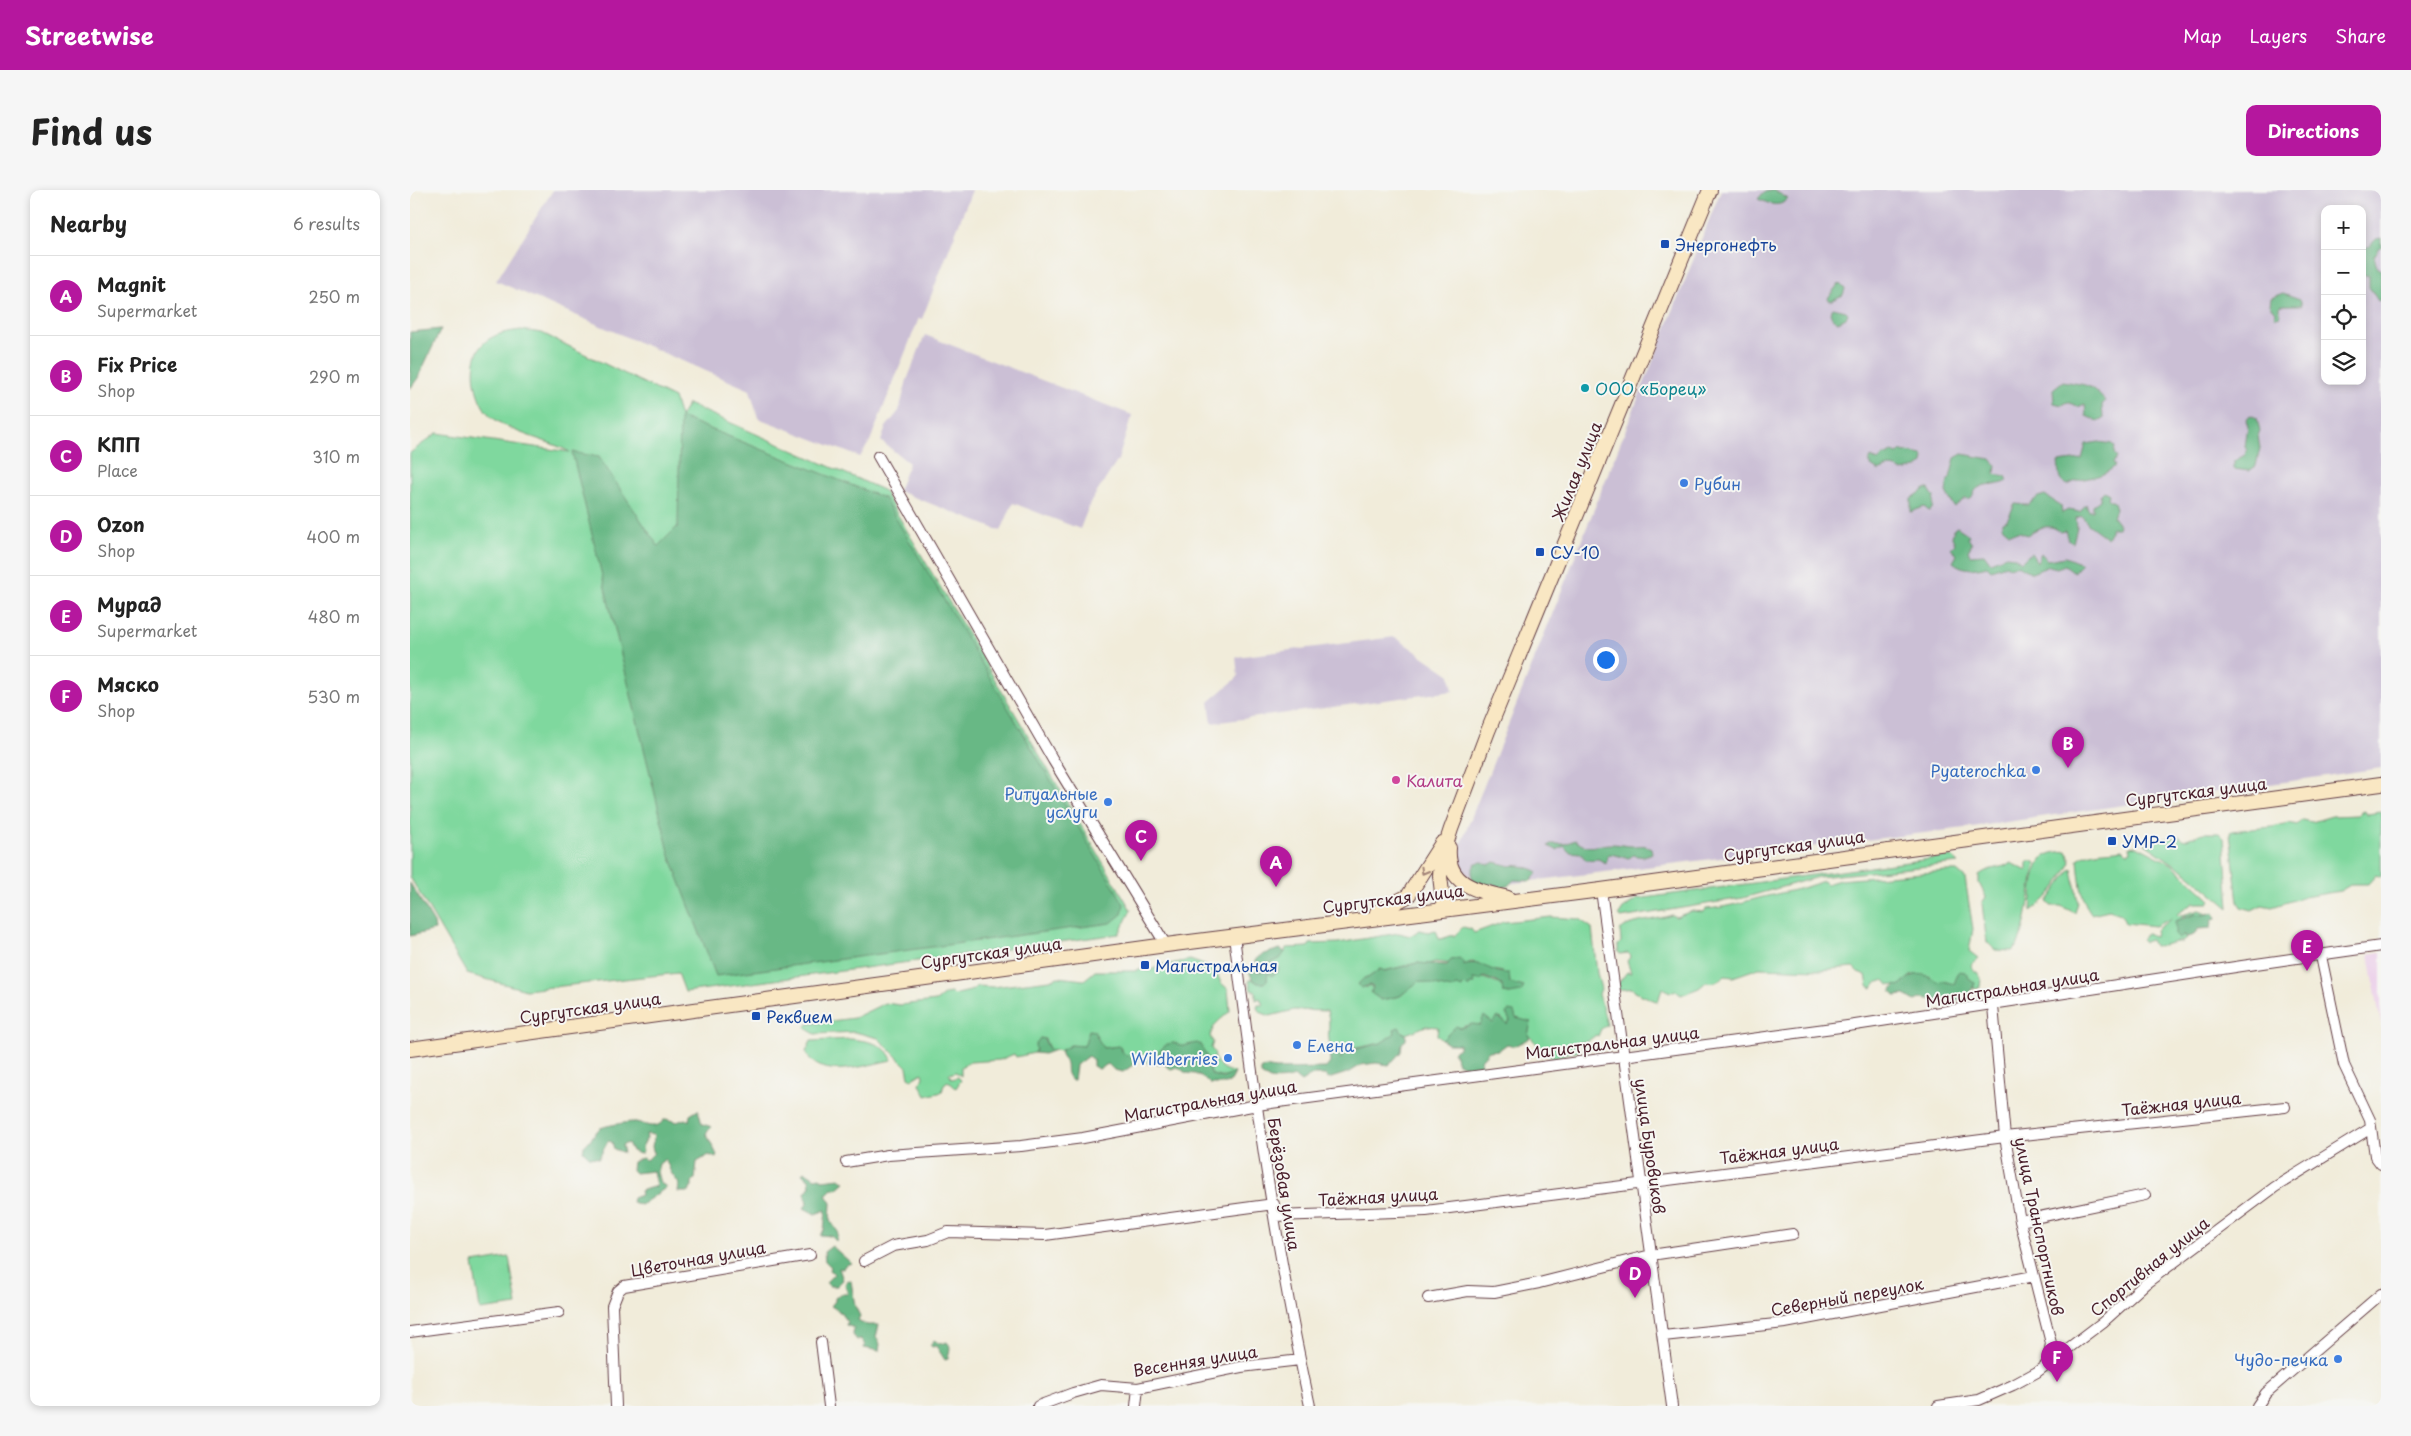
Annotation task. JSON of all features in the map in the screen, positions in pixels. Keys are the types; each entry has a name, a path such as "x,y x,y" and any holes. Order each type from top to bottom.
{"main road":[{"name":"Жилая улица","path":"1444,909 1440,876 1443,853 1450,829 1488,731 1710,190"},
{"name":"Сургутская улица","path":"410,1049 1166,945 1601,890 2381,784"},
{"path":"1450,829 1448,858 1458,879 1479,891 1518,900"},
{"path":"1359,920 1399,903 1408,896 1450,829"}],"street":[{"path":"878,456 1053,760 1166,945"},
{"name":"улица Буровиков","path":"1601,890 1672,1406"},
{"name":"Берёзовая улица","path":"1234,936 1257,1105 1290,1315 1310,1406"},
{"name":"Магистральная улица","path":"846,1162 888,1155 1022,1146 1083,1138 1257,1105 1993,1006 2381,946"},
{"path":"2321,956 2344,1065 2370,1120 2375,1156 2381,1164"},
{"name":"улица Транспортников","path":"1993,1006 2005,1138 2020,1221 2052,1343 2048,1362"},
{"name":"Таёжная улица","path":"1275,1216 1426,1211 1641,1182 2005,1138 2285,1107"},
{"name":"Спортивная улица","path":"1938,1406 1978,1400 2013,1385 2103,1322 2145,1284 2275,1187 2371,1128"},
{"path":"2020,1221 2145,1195"},
{"path":"864,1262 894,1246 928,1240 948,1232 1045,1235 1274,1204"},
{"path":"1428,1298 1468,1291 1494,1292 1652,1255 1793,1234"},
{"name":"Цветочная улица","path":"616,1406 612,1306 618,1291 624,1286 810,1255"},
{"name":"Северный переулок","path":"1663,1336 1785,1323 2034,1276"},
{"path":"2257,1406 2266,1393 2381,1294"},
{"path":"410,1332 559,1312"},
{"path":"821,1342 829,1406"},
{"name":"Весенняя улица","path":"1038,1406 1101,1385 1138,1388 1241,1367 1300,1360"},
{"path":"1136,1406 1138,1388"}],"shaded area":[{"path":"553,190 972,190 922,319 919,318 870,441 860,457 758,418 750,390 496,281"},
{"path":"1721,190 2381,190 2381,768 1965,828 1490,886 1472,878 1461,868 1458,851"},
{"path":"925,335 1132,415 1118,460 1090,503 1080,529 1013,503 1001,531 898,491 909,463 881,441 886,427 899,411 907,380"},
{"path":"1395,637 1450,675 1453,691 1212,723 1209,702 1238,677 1236,657"},
{"path":"2381,952 2381,1025 2369,954"}],"green space":[{"path":"1774,190 1788,199 1777,204 1758,199 1764,192"},
{"path":"2381,238 2381,246 2374,256 2377,268 2381,270 2381,300 2378,301 2369,287 2369,276 2366,275 2366,247 2369,247 2376,239"},
{"path":"1839,283 1845,289 1843,295 1830,301 1828,298"},
{"path":"2283,293 2300,299 2302,305 2282,305 2280,307 2280,316 2277,317 2274,316 2276,312 2270,305 2271,298"},
{"path":"1833,308 1846,311 1848,313 1846,318 1838,322 1832,318 1830,313"},
{"path":"441,329 418,378 410,389 410,332"},
{"path":"521,330 542,333 674,398 680,417 688,404 883,490 1131,910 1119,934 685,992 678,973 526,990 467,974 410,877 410,453 437,433 570,452 502,424 486,411 481,402 477,392 474,369 479,349 493,337 506,332"},
{"path":"2063,381 2086,385 2094,390 2105,401 2102,405 2103,418 2097,421 2086,416 2085,404 2078,407 2068,402 2062,405 2054,403 2053,389"},
{"path":"2250,415 2257,418 2260,431 2258,435 2260,448 2256,466 2249,471 2234,469 2234,461 2245,455 2247,450 2245,447 2248,426 2246,420"},
{"path":"680,417 884,498 1124,904 1122,914 1111,923 716,976 670,856 572,452 599,457 658,546 678,526"},
{"path":"2099,442 2112,444 2115,447 2114,453 2117,458 2113,463 2115,466 2103,474 2068,485 2062,481 2059,476 2058,462 2082,459 2086,444"},
{"path":"1902,451 1922,455 1924,457 1923,463 1917,468 1902,471 1890,467 1879,471 1871,466 1869,461 1871,457 1878,461 1883,456 1893,452 1897,454"},
{"path":"1962,454 1991,459 1996,465 1995,474 2006,476 2008,481 1980,487 1969,500 1966,498 1954,507 1946,492 1955,458"},
{"path":"1925,489 1929,489 1934,497 1932,509 1929,511 1924,507 1911,512 1911,499"},
{"path":"2104,491 2109,494 2108,499 2114,502 2116,509 2113,517 2119,525 2118,528 2110,528 2107,538 2088,524 2082,516 2076,518 2077,527 2073,543 2069,541 2065,531 2060,532 2052,527 2039,528 2027,535 2020,532 2009,533 2002,527 2002,522 2007,520 2015,504 2028,505 2038,497 2045,495 2061,506 2062,513 2068,510 2080,512 2086,504 2089,511 2093,511 2093,505 2100,500 2100,495"},
{"path":"1957,527 1969,535 1968,538 1972,544 1968,551 1970,555 1984,554 1990,562 2006,556 2015,557 2021,562 2031,553 2037,562 2041,553 2047,560 2065,557 2082,564 2074,572 2065,565 2057,568 2049,566 2032,573 2017,565 2009,567 2006,565 1991,570 1987,566 1961,567 1953,562 1957,555 1951,548 1955,544 1952,537 1954,529"},
{"path":"2363,811 2368,814 2381,812 2381,877 2376,875 2368,884 2352,884 2340,891 2304,897 2272,907 2262,905 2252,910 2241,907 2238,902 2231,831 2272,827 2289,823 2297,825 2302,820 2312,822 2332,816 2357,815"},
{"path":"2203,833 2219,833 2224,838 2229,908 2190,875 2145,844 2179,836 2184,840"},
{"path":"1575,840 1589,847 1606,844 1644,846 1651,848 1652,853 1644,857 1633,855 1629,858 1610,854 1607,856 1606,863 1598,859 1586,860 1580,853 1569,852 1564,846 1557,850 1548,846 1550,844 1565,844"},
{"path":"2137,846 2172,864 2211,900 2209,903 2194,903 2177,914 2179,916 2199,910 2207,913 2182,917 2182,935 2187,937 2182,942 2154,946 2151,940 2144,942 2141,939 2147,934 2155,936 2156,930 2172,918 2155,926 2125,923 2121,914 2109,910 2091,914 2088,909 2081,887 2078,859 2100,851 2123,849 2127,853 2131,851 2130,847"},
{"path":"2067,851 2071,862 2063,876 2049,895 2031,911 2034,880 2038,865 2047,855"},
{"path":"1952,857 1959,863 1818,877 1743,898 1621,918 1619,915 1623,909 1637,899"},
{"path":"2034,861 2036,864 2021,936 2012,951 1995,950 1987,942 1982,903 1986,897 1979,883 1979,875 1988,870 2011,863 2027,871 2027,863"},
{"path":"1483,862 1488,865 1495,862 1510,866 1520,866 1538,872 1531,881 1514,880 1508,886 1501,888 1491,883 1489,887 1475,885 1472,876 1473,868 1476,863"},
{"path":"2072,869 2078,902 2075,913 2061,906 2051,906 2047,902"},
{"path":"1957,871 1965,878 1973,929 1969,951 1978,958 1971,965 1981,978 1980,987 1973,988 1975,983 1958,978 1954,985 1943,981 1938,982 1929,976 1912,975 1899,986 1889,985 1885,980 1876,983 1872,988 1868,986 1866,975 1858,972 1853,967 1821,970 1759,968 1733,977 1725,976 1718,981 1706,982 1699,988 1681,995 1676,991 1670,992 1662,988 1658,1002 1635,992 1632,988 1619,990 1617,985 1627,972 1631,973 1627,961 1631,956 1628,953 1620,954 1618,952 1618,945 1621,942 1620,930 1624,927 1672,915 1676,917 1692,911 1704,912 1706,909 1737,904 1823,881 1826,884 1840,880"},
{"path":"410,883 434,923 435,930 410,936"},
{"path":"2214,912 2216,918 2212,921 2211,928 2198,929 2194,935 2187,937 2184,934 2179,939 2175,935 2175,921 2199,913 2203,915"},
{"path":"1551,917 1579,919 1592,928 1597,973 1601,989 1599,994 1607,1025 1601,1029 1598,1036 1596,1035 1588,1041 1575,1043 1579,1050 1578,1052 1570,1052 1556,1058 1547,1054 1528,1035 1531,1022 1506,1014 1510,1020 1507,1025 1501,1018 1493,1023 1464,1026 1442,1040 1437,1035 1438,1027 1426,1026 1406,1034 1401,1031 1381,1043 1352,1049 1340,1059 1334,1053 1329,1041 1329,1017 1327,1011 1294,1010 1270,1016 1260,1012 1257,1008 1258,1005 1263,1005 1260,998 1256,1000 1256,992 1251,990 1249,981 1252,979 1258,983 1267,980 1266,974 1269,970 1260,973 1256,971 1256,967 1269,964 1285,952 1286,948 1308,947 1310,944 1338,943 1399,933 1410,936 1420,930 1428,932 1436,930 1439,939 1441,939 1454,936 1463,927 1471,929 1474,933 1504,922","holes":["1435,962 1464,965 1471,962 1478,963 1488,969 1503,972 1510,983 1521,987 1510,994 1503,993 1502,984 1482,978 1474,979 1470,983 1447,987 1419,981 1400,996 1381,1000 1370,985 1366,988 1364,978 1368,978 1380,969 1384,971 1417,963 1426,965"]},
{"path":"1280,949 1285,952 1280,959 1264,965 1254,961 1261,955"},
{"path":"1459,958 1464,962 1464,965 1476,964 1497,972 1509,973 1510,983 1524,987 1521,992 1510,994 1503,993 1502,984 1484,977 1480,980 1473,979 1475,984 1470,984 1468,988 1464,984 1462,988 1457,986 1451,989 1419,981 1400,996 1381,1000 1371,993 1373,987 1370,985 1361,988 1358,984 1364,978 1368,978 1380,969 1385,971 1417,963 1447,965 1451,960"},
{"path":"1190,960 1215,969 1221,983 1228,989 1230,1011 1216,1024 1210,1036 1213,1042 1211,1048 1215,1054 1214,1058 1216,1061 1220,1066 1235,1073 1227,1077 1212,1075 1207,1063 1209,1060 1193,1044 1161,1055 1163,1057 1162,1063 1159,1065 1153,1062 1148,1064 1142,1054 1138,1054 1136,1059 1124,1054 1119,1046 1103,1048 1098,1042 1079,1047 1071,1045 1060,1051 1049,1049 1045,1039 1040,1038 1034,1053 1016,1057 1014,1054 1000,1060 970,1062 961,1067 961,1076 956,1072 949,1074 952,1079 958,1077 961,1080 956,1088 948,1081 944,1084 942,1092 926,1096 920,1084 923,1077 922,1073 912,1079 909,1077 907,1067 878,1038 855,1032 815,1034 805,1028 808,1024 854,1018 885,1003 900,1005 936,1001 945,994 951,993 953,995 970,991 978,986 993,987 1050,980 1058,977 1084,980 1095,971 1135,971 1139,969 1149,971 1163,964"},
{"path":"1256,967 1256,971 1260,972 1279,967 1278,972 1271,976 1268,973 1267,980 1264,983 1258,983 1252,979 1248,968"},
{"path":"1959,971 1965,972 1971,981 1975,983 1968,997 1950,1002 1922,998 1915,1001 1905,995 1895,996 1891,991 1896,985 1899,986 1908,978 1917,975 1932,978 1938,982 1943,981 1954,984"},
{"path":"1508,1011 1514,1012 1516,1018 1531,1022 1528,1035 1530,1038 1514,1046 1507,1044 1499,1050 1489,1051 1481,1060 1481,1066 1472,1070 1458,1063 1453,1052 1459,1048 1459,1044 1448,1044 1442,1040 1456,1026 1461,1028 1472,1024 1480,1025 1484,1016 1493,1023 1498,1017 1507,1024 1510,1021 1506,1013"},
{"path":"1399,1027 1406,1034 1406,1040 1402,1043 1401,1052 1389,1065 1376,1063 1361,1065 1350,1072 1328,1079 1325,1075 1312,1075 1301,1082 1295,1077 1273,1080 1261,1075 1261,1070 1265,1067 1275,1069 1326,1068 1330,1063 1329,1044 1341,1059 1344,1052 1381,1043 1395,1033 1394,1029"},
{"path":"1089,1030 1094,1031 1103,1048 1119,1046 1124,1054 1136,1059 1133,1065 1123,1072 1114,1070 1108,1064 1099,1069 1093,1066 1093,1060 1088,1056 1076,1065 1074,1080 1071,1080 1067,1074 1065,1062 1060,1051 1071,1045 1084,1046"},
{"path":"1040,1038 1044,1039 1049,1049 1055,1050 1044,1054 1034,1053 1036,1050 1035,1045"},
{"path":"851,1039 881,1046 892,1060 845,1069 833,1069 822,1067 812,1061 806,1052 811,1041"},
{"path":"1174,1043 1183,1046 1197,1043 1201,1045 1209,1061 1207,1063 1212,1075 1223,1078 1235,1073 1231,1081 1226,1084 1210,1084 1195,1074 1186,1073 1178,1067 1171,1069 1162,1063 1163,1057 1157,1053 1167,1044"},
{"path":"698,1110 702,1124 712,1127 706,1133 717,1155 716,1158 709,1155 697,1162 695,1179 689,1192 678,1192 678,1182 665,1159 659,1164 657,1172 660,1183 667,1187 641,1205 632,1202 633,1198 641,1195 640,1191 656,1186 653,1171 635,1173 632,1170 633,1162 642,1158 647,1160 654,1153 652,1147 654,1135 646,1134 647,1138 642,1147 643,1152 640,1154 632,1151 628,1143 622,1145 624,1153 614,1149 612,1142 608,1141 599,1158 589,1157 583,1151 584,1146 601,1128 633,1122 656,1126 666,1119 677,1122 685,1119 689,1121 690,1115"},
{"path":"804,1171 815,1178 820,1177 822,1180 840,1178 845,1182 837,1189 833,1188 826,1195 831,1203 830,1220 838,1232 836,1241 831,1236 820,1235 824,1230 826,1210 815,1214 804,1208 807,1204 805,1193 810,1186 809,1179 802,1174"},
{"path":"832,1246 851,1263 844,1266 843,1269 839,1268 843,1280 837,1286 829,1286 826,1282 834,1274 830,1270 831,1267 825,1261 824,1252"},
{"path":"509,1257 517,1305 480,1310 473,1263"},
{"path":"848,1280 851,1281 855,1306 860,1316 858,1320 867,1325 879,1325 876,1337 880,1344 879,1351 864,1348 865,1345 861,1339 857,1340 853,1335 854,1328 846,1325 847,1322 839,1311 831,1306 835,1298 840,1294 848,1294 845,1284"},
{"path":"934,1340 940,1344 947,1342 949,1344 948,1359 945,1360 936,1346 932,1347 930,1345"}],"place":[{"name":"Энергонефть","path":"1665,244"},
{"name":"ООО «Борец»","path":"1585,388"},
{"name":"Рубин","path":"1684,483"},
{"name":"СУ-10","path":"1540,552"},
{"name":"Fix Price","path":"2068,768"},
{"name":"Pyaterochka","path":"2036,770"},
{"name":"Калита","path":"1396,780"},
{"name":"Ритуальные услуги","path":"1108,802"},
{"name":"УМР-2","path":"2112,841"},
{"name":"КПП","path":"1141,861"},
{"name":"Magnit","path":"1276,887"},
{"name":"Магистральная","path":"1145,965"},
{"name":"Мурад","path":"2307,971"},
{"name":"Реквием","path":"756,1016"},
{"name":"Елена","path":"1297,1045"},
{"name":"Wildberries","path":"1228,1058"},
{"name":"Ozon","path":"1635,1298"},
{"name":"Чудо-печка","path":"2338,1359"},
{"name":"Мяско","path":"2057,1382"}]}
